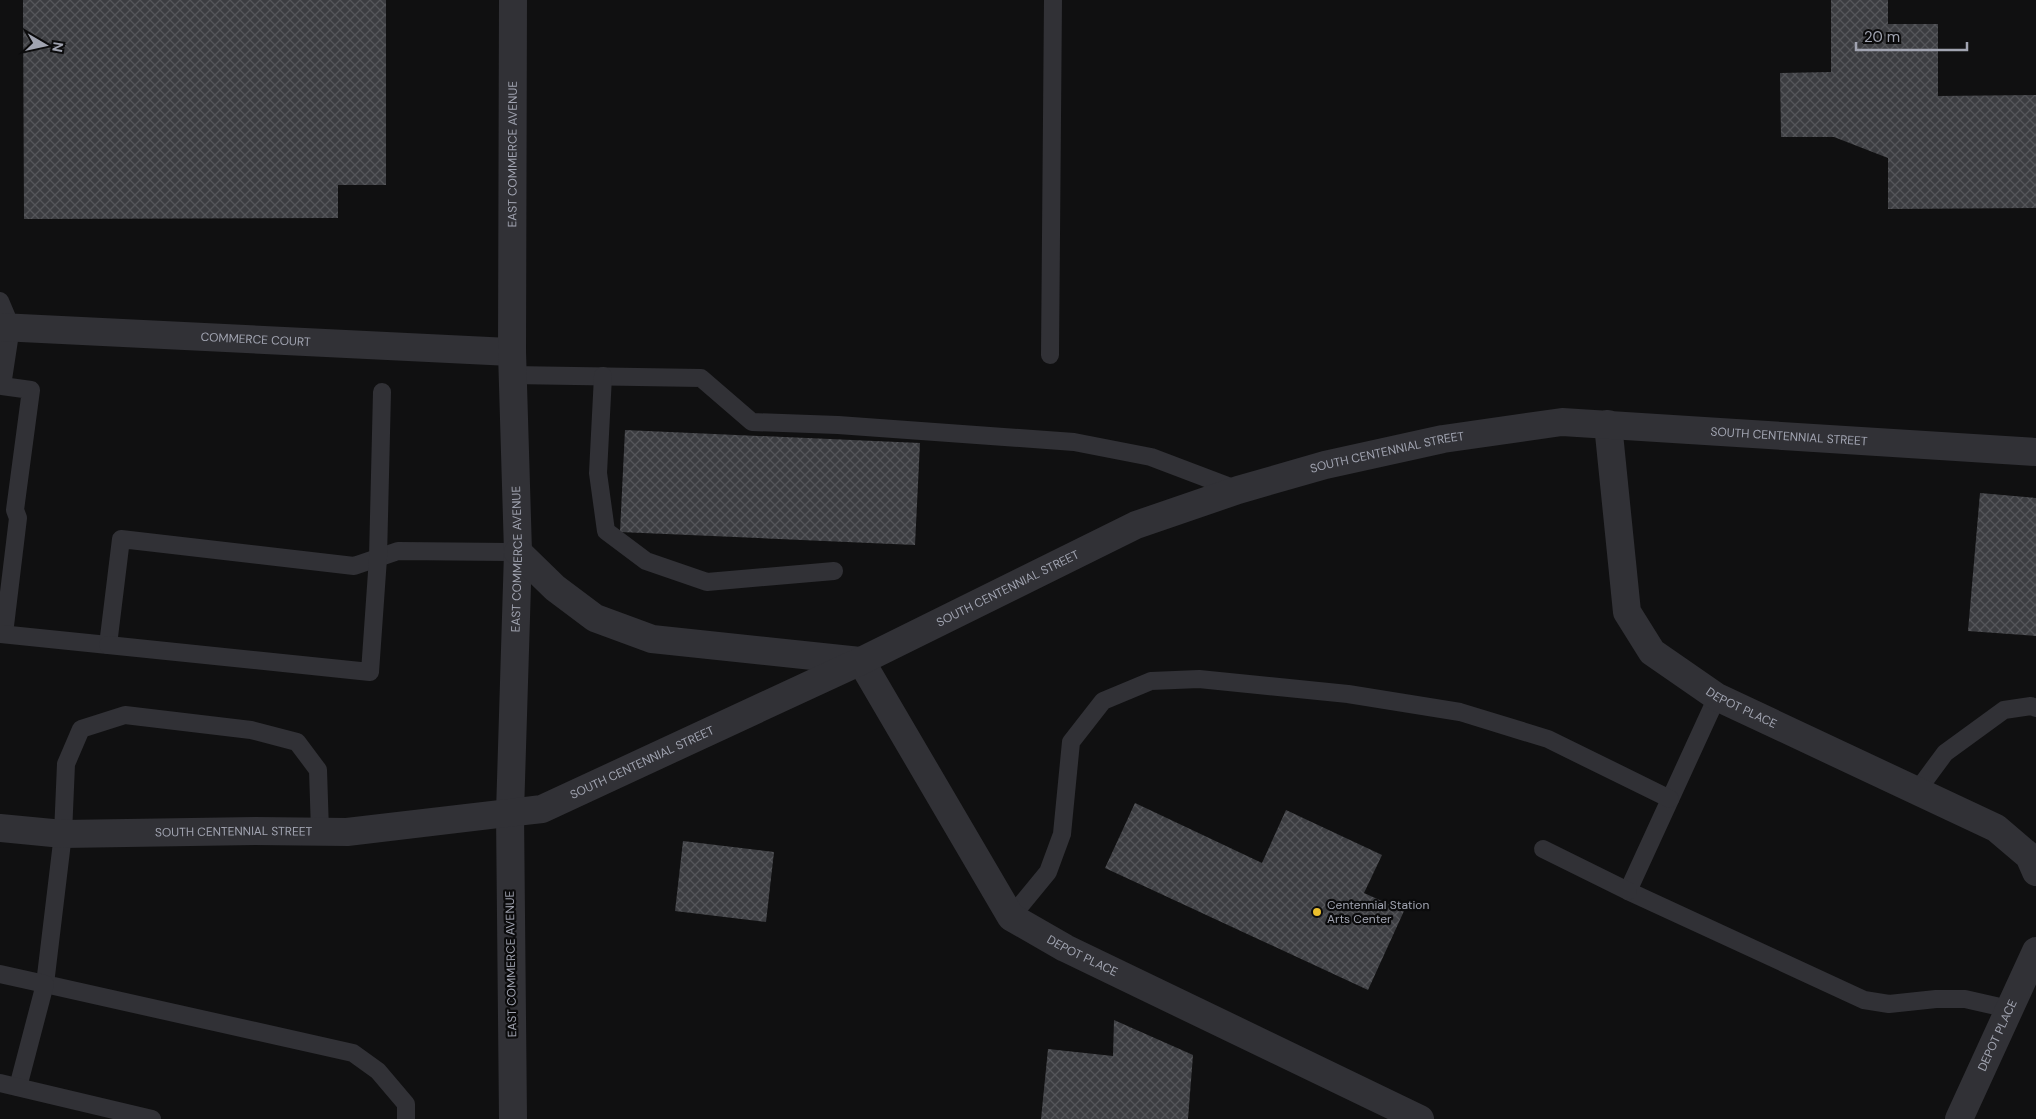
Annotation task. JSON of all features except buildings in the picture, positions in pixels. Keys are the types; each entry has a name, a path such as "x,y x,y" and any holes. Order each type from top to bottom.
{"street":[{"name":"EAST COMMERCE AVENUE","path":"513,0 512,364 518,552 510,813 513,1119"},
{"name":"COMMERCE COURT","path":"6,333 512,364"},
{"name":"SOUTH CENTENNIAL STREET","path":"0,828 63,834 347,832 542,809 861,661 1136,525 1238,490 1325,465 1443,439 1562,422 2036,452"},
{"name":"DEPOT PLACE","path":"1608,424 1627,612 1652,652 1717,697 1996,828 2034,860"},
{"path":"518,552 555,588 595,618 652,639 861,661"},
{"name":"DEPOT PLACE","path":"861,661 1011,916 1065,948 1420,1119"},
{"name":"DEPOT PLACE","path":"1959,1119 2036,951"}],"lane":[{"path":"1050,355 1053,0"},
{"path":"0,301 6,333 2,386 31,390 15,510 18,518 2,634 370,672 378,558 382,392"},
{"path":"512,364 603,376 701,378 752,422 838,425 1074,442 1151,457 1238,490"},
{"path":"603,376 598,473 606,531 646,562 707,582 834,571"},
{"path":"108,645 121,539 354,566 398,551 518,552"},
{"path":"1011,916 1048,872 1062,834 1071,742 1103,701 1152,681 1199,679 1348,694 1460,712 1548,739 1670,799"},
{"path":"1628,891 1717,697"},
{"path":"1917,791 1945,754 2004,710 2031,706 2036,708"},
{"path":"18,1087 45,984 63,834 66,764 81,729 125,715 251,730 297,742 318,770 320,831"},
{"path":"1543,849 1628,891 1864,1000 1889,1004 1936,999 1965,999 2009,1009"},
{"path":"0,974 353,1053 378,1071 406,1104 406,1119"},
{"path":"0,1083 152,1119"}],"place":[{"name":"Centennial Station Arts Center","path":"1317,912"}]}
